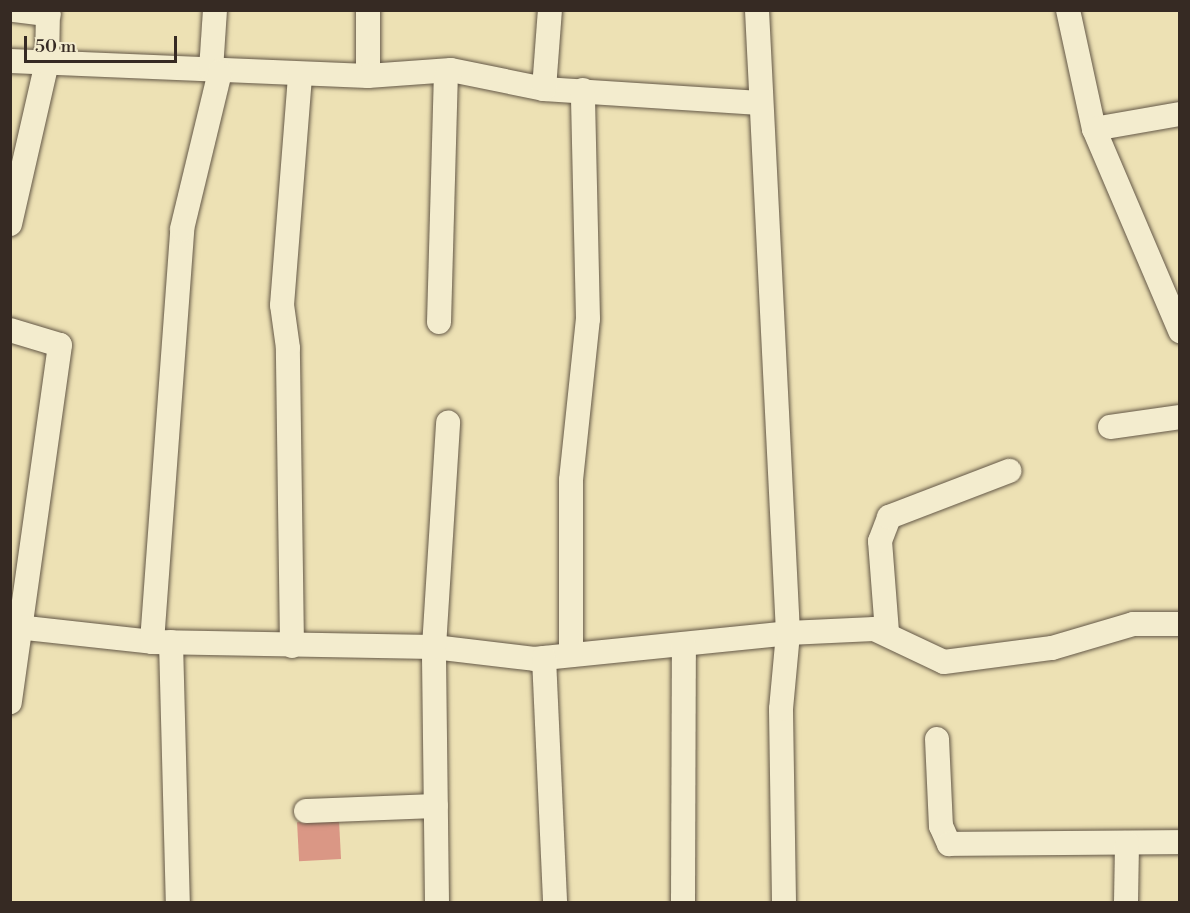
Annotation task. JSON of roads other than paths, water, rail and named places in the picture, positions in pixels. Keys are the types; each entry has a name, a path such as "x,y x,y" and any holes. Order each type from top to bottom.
{"street":[{"path":"10,224 47,56 48,17 14,10"},
{"path":"178,903 161,642 182,229 214,61 215,10"},
{"path":"368,10 368,67"},
{"path":"548,76 550,10"},
{"path":"757,10 788,633 781,709 784,903"},
{"path":"1068,10 1094,129 1179,331"},
{"path":"10,61 47,56 214,61 300,75 368,67 452,69 548,76 583,90 760,103"},
{"path":"439,322 446,78 452,69"},
{"path":"291,646 288,348 282,304 300,75"},
{"path":"571,655 571,480 588,319 583,90"},
{"path":"1094,129 1179,114"},
{"path":"10,330 60,345 15,636 10,703"},
{"path":"1110,427 1179,417"},
{"path":"437,903 434,647 448,422"},
{"path":"887,632 880,541 890,517 1009,471"},
{"path":"15,636 291,646 434,647 544,658 852,627 887,632 944,662 1052,648 1152,621 1179,624"},
{"path":"683,903 684,644"},
{"path":"544,658 555,903"},
{"path":"937,739 941,826 949,844 1179,842"},
{"path":"306,811 436,806"},
{"path":"1126,903 1127,843"}]}
